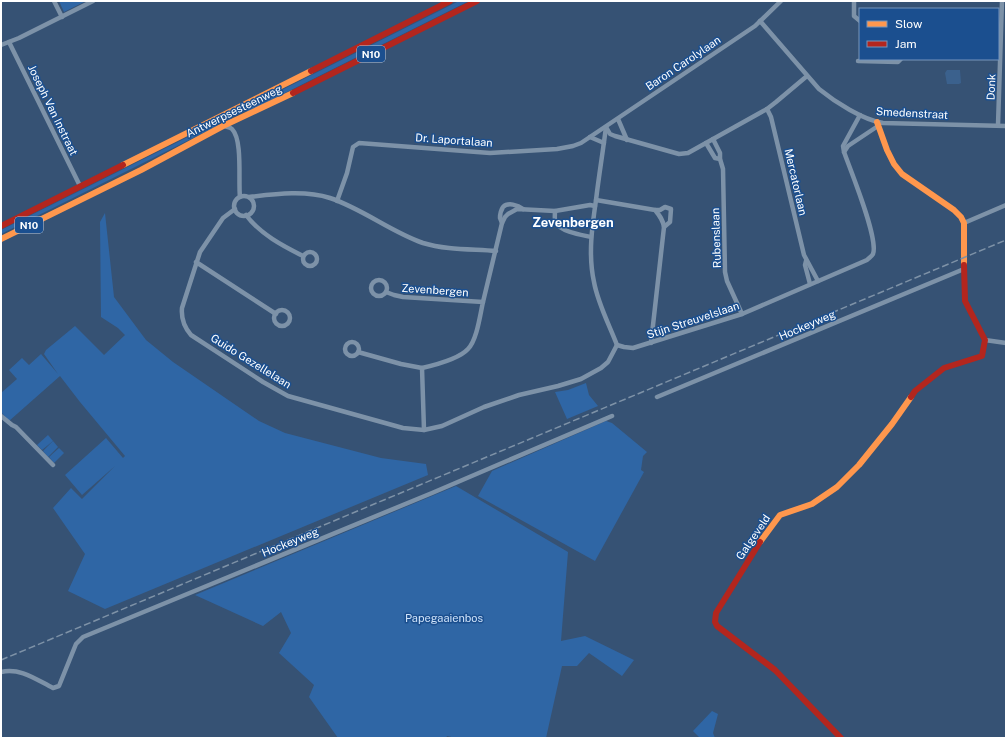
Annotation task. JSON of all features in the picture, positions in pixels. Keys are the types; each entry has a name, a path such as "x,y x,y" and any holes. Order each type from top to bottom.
{"main road":[{"name":"Antwerpsesteenweg","path":"1,226 450,1"},
{"name":"Antwerpsesteenweg","path":"1,239 141,170 237,119 265,107 477,1"},
{"path":"877,124 897,169 954,210 961,217 964,223 965,301 984,340"},
{"name":"Galgeveld","path":"841,738 775,670 717,626 715,623 716,613 763,537 780,515 804,508 837,487 859,465 916,391 939,370 982,356 984,340"}],"street":[{"path":"54,1 62,17"},
{"path":"1,45 19,38 93,1"},
{"name":"Baron Carolylaan","path":"606,127 755,26 781,1"},
{"path":"854,1 854,16 859,20"},
{"name":"Donk","path":"998,126 1002,1"},
{"name":"Smedenstraat","path":"760,21 819,89 826,95 877,124 1006,126"},
{"name":"Joseph Van Instraat","path":"9,42 80,186"},
{"path":"858,61 898,62 900,60"},
{"path":"606,127 610,134 626,140 682,154 688,153 767,109 807,76"},
{"name":"Mercatorlaan","path":"767,109 771,117 806,261 818,281"},
{"path":"844,152 843,146 860,115"},
{"path":"223,126 229,127 233,130 237,119"},
{"path":"618,119 626,140"},
{"path":"844,152 848,146 877,124"},
{"path":"422,368 424,430 442,426 484,407 519,395 581,379 601,368 608,362 617,345 602,309 594,281 591,258 595,206 606,127"},
{"name":"Dr. Laportalaan","path":"337,201 348,173 353,147 359,143 490,153 573,146 606,127"},
{"name":"Guido Gezellelaan","path":"233,130 236,137 239,156 240,197 235,202 235,209 223,218 200,252 182,313 184,325 191,335 263,382 288,396 403,428 424,430"},
{"path":"590,137 604,142"},
{"name":"Rubenslaan","path":"713,139 720,153 723,169 726,272 728,281 742,314"},
{"path":"706,143 715,158 720,159"},
{"name":"Stijn Streuvelslaan","path":"617,345 624,348 634,348 742,314 867,260 873,255 874,249 868,220 844,152"},
{"path":"240,197 306,194 320,196 337,201 423,243 438,246 496,251"},
{"path":"235,209 240,215 246,215 252,211 254,206 249,197"},
{"path":"596,200 655,210 660,210 666,207 671,208 670,222 664,227"},
{"name":"Zevenbergen","path":"502,223 500,218 504,206 514,205 523,209"},
{"path":"964,223 1006,205"},
{"name":"Zevenbergen","path":"358,352 401,364 422,368 460,355 469,349 473,343 502,223 505,217 513,210 523,209 555,211 595,206"},
{"path":"651,343 664,227 661,216 655,210"},
{"path":"555,211 555,220 560,228 573,233 592,237"},
{"path":"246,215 253,224 276,241 303,256"},
{"name":"Mercatorlaan","path":"806,261 805,265 810,284"},
{"path":"196,262 276,314"},
{"name":"Hockeyweg","path":"657,397 964,269"},
{"name":"Zevenbergen","path":"386,292 394,296 403,297 483,302"},
{"path":"984,340 1006,343"},
{"path":"1,416 16,427 53,465"},
{"name":"Hockeyweg","path":"1,672 13,670 56,688 59,686 76,644 82,637 612,416"}],"green space":[{"path":"59,1 86,1 64,12"},
{"path":"459,1 469,1 247,112 246,108"},
{"path":"216,123 217,126 1,234 1,230"},
{"path":"105,213 114,297 146,340 173,362 259,421 285,433 381,458 426,464 428,475 105,609 68,591 85,554 53,508 71,488 82,499 115,466 82,495 65,475 106,438 123,458 125,456 60,376 9,421 1,412 1,393 17,379 9,370 22,358 29,365 41,354 58,374 44,354 46,350 75,326 104,355 125,335 118,328 101,317 100,222"},
{"path":"586,383 589,395 598,406 567,419 555,392 568,390"},
{"path":"606,421 612,423 647,452 643,456 641,470 644,472 595,561 478,496 492,471"},
{"path":"48,435 53,441 42,450 37,445"},
{"path":"53,441 58,447 48,457 43,451"},
{"path":"59,448 64,453 54,463 49,457"},
{"name":"Papegaaienbos","path":"456,486 568,552 561,641 585,636 634,660 622,676 589,653 577,666 562,666 546,738 456,738 447,736 446,738 338,738 309,697 314,685 279,653 291,633 281,612 263,626 195,595"},
{"path":"712,711 718,714 713,733 715,738 700,738 693,731"}],"shaded area":[{"path":"947,70 960,70 961,83 947,84 945,73"}],"railway":[{"path":"1,660 1006,240"}],"traffic: slow":[{"path":"123,165 311,71"},
{"path":"1,239 141,170 223,126 293,93"},
{"path":"877,122 887,150 894,164 902,174 954,210 961,217 964,223 964,265"},
{"path":"760,542 780,515 812,504 837,487 859,465 892,424 911,397"}],"traffic: jam":[{"path":"311,71 450,1"},
{"path":"293,93 477,1"},
{"path":"1,226 123,165"},
{"path":"911,397 915,391 944,368 982,356 985,340 965,301 964,265"},
{"path":"760,542 716,613 715,622 717,626 775,670 841,738"}],"district":[{"name":"Zevenbergen","path":"573,222"}]}
